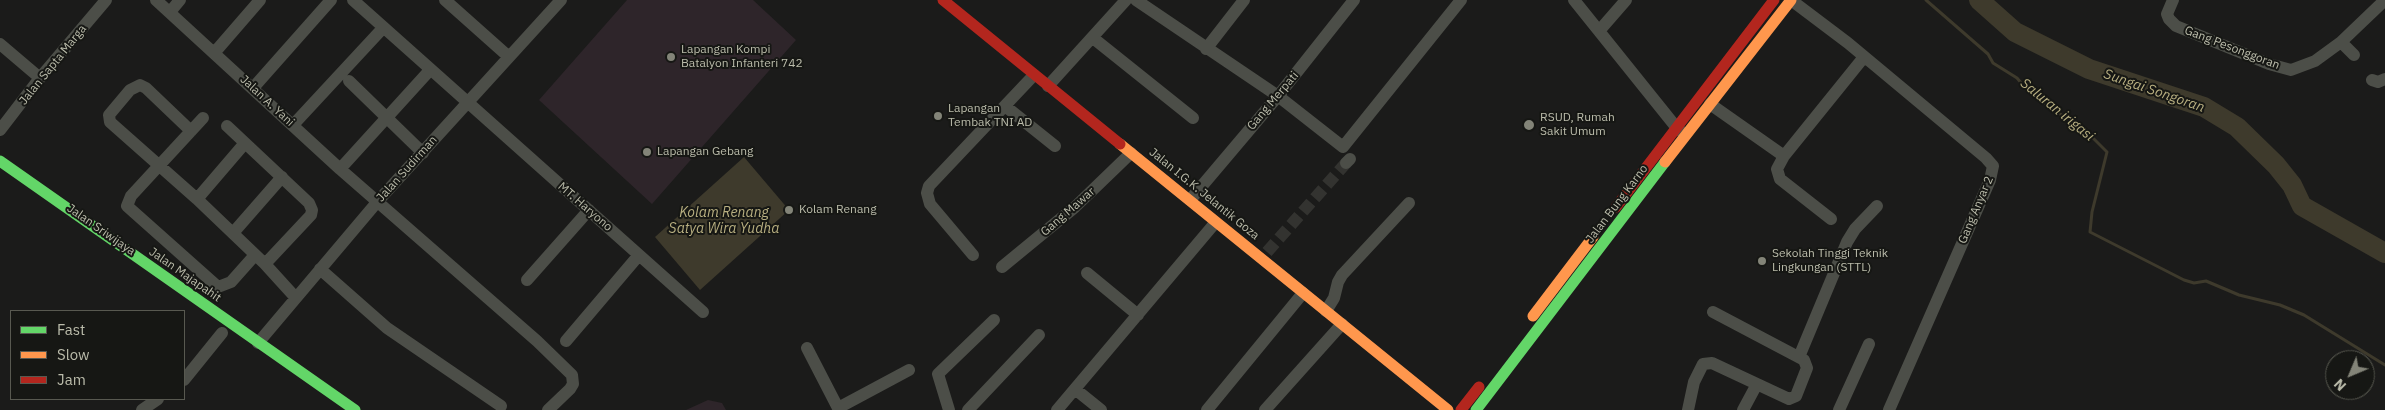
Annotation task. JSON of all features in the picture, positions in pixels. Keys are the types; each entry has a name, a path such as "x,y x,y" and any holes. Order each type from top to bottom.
{"main road":[{"name":"Jalan I.G.K. Jelantik Goza","path":"943,0 1190,200 1215,223 1264,255 1303,293 1448,410"},
{"name":"Jalan Bung Karno","path":"1461,410 1608,217 1681,131 1774,0"},
{"path":"1476,410 1681,131 1710,104 1791,0"},
{"name":"Jalan Majapahit","path":"0,160 355,410"},
{"name":"Jalan Sriwijaya","path":"56,215 158,287"},
{"path":"209,324 227,336"}],"street":[{"name":"Jalan Sapta Marga","path":"0,130 40,78 106,0"},
{"name":"Jalan A. Yani","path":"156,0 215,52 340,169 572,374 573,384 570,389 548,410"},
{"path":"170,12 180,0"},
{"path":"215,52 260,0"},
{"path":"253,88 331,0"},
{"name":"MT. Haryono","path":"353,0 703,312"},
{"path":"445,0 509,57"},
{"name":"Jalan Sudirman","path":"258,343 378,201 561,0"},
{"path":"1048,86 1126,0"},
{"path":"1136,0 1278,96 1343,147 1461,0"},
{"path":"1206,49 1244,0"},
{"name":"Gang Merpati","path":"1190,200 1278,96 1354,0"},
{"path":"1574,0 1681,131"},
{"path":"1599,31 1626,0"},
{"name":"Gang Anyar 2","path":"1791,0 1864,57 1986,158 1992,166 1990,180 1889,410"},
{"name":"Gang Pesonggoran","path":"2173,0 2168,14 2171,23 2176,26 2269,64 2291,70 2315,61 2341,42 2383,2"},
{"path":"293,125 383,28"},
{"path":"1093,38 1193,118"},
{"path":"2341,42 2354,55"},
{"path":"0,44 40,78"},
{"path":"1831,218 1780,178 1777,169 1784,156 1864,57"},
{"path":"340,169 430,70"},
{"path":"973,255 930,204 927,193 928,186 1034,75"},
{"path":"349,81 423,153"},
{"path":"191,131 146,88 140,86 130,90 108,115 110,122 233,233 295,297"},
{"path":"1710,104 1784,156"},
{"path":"1005,106 1055,146"},
{"path":"203,118 127,202 127,206 131,212 218,287 231,282 260,259 311,215 312,210 309,203 227,126"},
{"path":"197,199 245,143"},
{"name":"Gang Mawar","path":"1002,267 1076,207 1131,153"},
{"path":"233,233 282,177"},
{"path":"1326,312 1334,298 1342,275 1409,203"},
{"path":"1801,358 1847,242 1855,229 1876,206"},
{"path":"527,280 589,210"},
{"path":"1058,410 1215,223"},
{"path":"566,341 639,255"},
{"path":"320,269 386,328 501,406"},
{"path":"1087,274 1138,315"},
{"path":"1207,410 1303,293"},
{"path":"1688,410 1694,382 1703,364 1712,363 1787,398 1794,398 1807,368 1801,358 1714,312"},
{"path":"949,410 938,374 994,320"},
{"path":"1265,410 1342,324"},
{"path":"968,410 1039,335"},
{"path":"185,379 227,336"},
{"path":"1839,410 1869,344"},
{"path":"807,348 839,409 909,370"},
{"path":"1743,410 1757,384"},
{"path":"1074,389 1101,410"},
{"path":"142,410 157,400"}],"shaded area":[{"name":"Lapangan Gebang","path":"627,0 753,0 796,40 652,204 539,100"},
{"path":"708,400 722,403 726,410 686,410"}],"water":[{"name":"Kolam Renang Satya Wira Yudha","path":"744,157 789,210 700,290 655,237"}],"waterway":[{"name":"Saluran irigasi","path":"1926,0 1988,54 1993,63 2017,78 2028,91 2091,136 2107,152 2092,212 2090,232 2184,280 2194,283 2206,281 2239,295 2280,305 2304,315 2385,365"},
{"name":"Sungai Songoran","path":"1979,0 2015,32 2089,69 2204,107 2237,127 2276,165 2292,185 2302,206 2385,253"}],"tunnel":[{"path":"1267,252 1346,163"}],"traffic: fast":[{"path":"0,161 355,410"},
{"path":"1476,410 1665,162"}],"traffic: slow":[{"path":"1665,162 1791,0"},
{"path":"1120,144 1448,410"},
{"path":"1533,316 1593,237"}],"traffic: jam":[{"path":"943,0 1120,144"},
{"path":"1616,207 1774,0"},
{"path":"1461,410 1479,387"}],"place":[{"name":"Lapangan Kompi Batalyon Infanteri 742","path":"671,57"},
{"name":"Lapangan Tembak TNI AD","path":"938,116"},
{"name":"RSUD, Rumah Sakit Umum","path":"1529,125"},
{"name":"Lapangan Gebang","path":"647,152"},
{"name":"Kolam Renang","path":"789,210"},
{"name":"Sekolah Tinggi Teknik Lingkungan (STTL)","path":"1762,261"}]}
